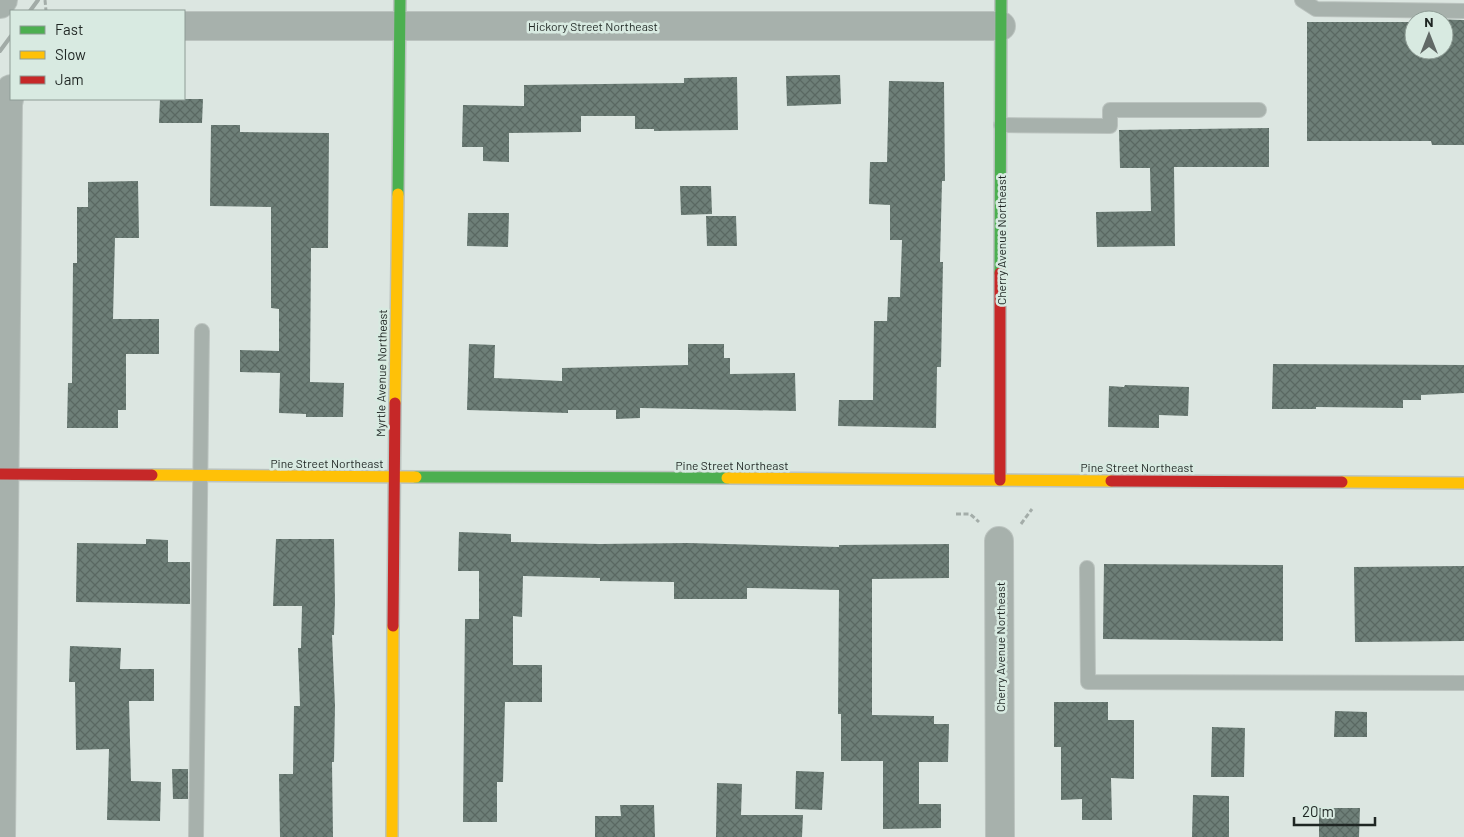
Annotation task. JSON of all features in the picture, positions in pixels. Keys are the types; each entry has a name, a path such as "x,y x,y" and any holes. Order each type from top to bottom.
{"main road":[{"name":"Myrtle Avenue Northeast","path":"392,837 400,0"},
{"name":"Cherry Avenue Northeast","path":"1000,480 1001,13"},
{"name":"Pine Street Northeast","path":"1,474 1464,483"}],"street":[{"path":"0,4 3,0"},
{"name":"Hickory Street Northeast","path":"185,26 400,27 1001,13"},
{"path":"1,837 1,474 8,104 10,94"},
{"name":"Cherry Avenue Northeast","path":"1000,541 1000,837"}],"lane":[{"path":"1302,0 1316,9 1464,11"},
{"path":"1001,125 1110,126 1110,110 1259,110"},
{"path":"196,837 202,331"},
{"path":"1087,568 1088,682 1464,683"}],"path":[{"path":"1000,541 1017,535 1025,517 1052,481"}],"building":[{"path":"1454,20 1464,20 1464,145 1432,145 1431,141 1307,141 1307,22 1404,22 1404,60 1454,60"},
{"path":"840,75 841,104 787,106 786,76"},
{"path":"737,77 738,130 654,131 654,129 635,129 635,116 581,116 581,132 509,133 509,162 483,161 483,147 462,147 463,105 524,106 524,85 684,83 684,78"},
{"path":"889,81 944,82 945,181 942,181 940,262 943,262 941,367 937,367 936,428 838,426 839,400 873,400 874,321 887,321 888,297 900,297 902,240 890,240 890,205 869,204 870,162 887,162"},
{"path":"203,99 202,123 159,123 160,100"},
{"path":"211,125 240,125 240,132 329,133 328,248 311,248 310,382 344,383 343,417 306,417 306,414 279,413 280,373 240,372 240,350 279,351 279,309 271,308 271,207 210,206"},
{"path":"1269,128 1269,167 1174,167 1175,246 1097,247 1096,212 1151,211 1150,168 1120,168 1119,130"},
{"path":"138,181 139,238 115,238 113,319 159,319 159,354 126,354 126,410 118,410 118,428 67,428 68,383 72,383 73,263 77,263 77,207 88,207 88,182"},
{"path":"680,186 711,186 712,214 681,215"},
{"path":"468,213 509,213 508,247 467,246"},
{"path":"706,216 736,216 737,246 707,246"},
{"path":"469,344 495,345 494,378 562,381 562,368 688,365 688,344 724,344 724,358 730,358 730,374 795,373 796,411 640,408 640,418 616,419 616,410 568,410 568,413 467,410"},
{"path":"1273,364 1464,365 1464,393 1421,395 1421,400 1403,400 1403,408 1316,407 1316,409 1272,409"},
{"path":"1125,385 1189,387 1188,416 1159,415 1159,428 1108,427 1109,386 1124,387"},
{"path":"459,532 511,534 511,542 688,543 839,547 839,545 949,544 949,578 872,579 872,715 934,716 934,724 949,724 948,762 919,762 919,804 941,804 941,828 883,829 883,761 841,761 841,714 838,714 839,590 747,588 747,599 674,599 674,582 600,581 600,578 523,576 522,617 513,616 513,665 542,665 542,702 505,702 503,782 497,782 497,822 463,822 465,619 479,619 479,571 458,571"},
{"path":"146,539 168,540 168,562 190,562 190,604 76,602 77,543 146,544"},
{"path":"276,539 334,539 335,602 334,635 332,635 335,706 334,762 332,762 333,837 280,837 279,774 293,774 294,706 300,706 298,648 301,648 302,606 273,606"},
{"path":"1104,564 1283,565 1283,641 1103,639"},
{"path":"1464,566 1464,641 1355,642 1354,567"},
{"path":"70,646 121,648 120,669 154,669 154,701 129,701 131,781 161,782 160,821 107,820 109,749 76,750 75,682 69,682"},
{"path":"1054,702 1108,702 1108,720 1134,720 1134,779 1111,778 1112,820 1082,820 1082,799 1061,800 1061,747 1054,747"},
{"path":"1335,711 1367,712 1367,737 1334,737"},
{"path":"1212,727 1245,728 1244,777 1211,777"},
{"path":"172,769 188,769 188,799 173,799"},
{"path":"796,771 824,772 822,810 795,809"},
{"path":"717,783 742,784 741,815 803,815 802,837 716,837"},
{"path":"1193,795 1229,796 1229,837 1192,837"},
{"path":"620,805 654,805 655,837 595,837 595,816 621,816"},
{"path":"1319,808 1360,808 1359,837 1319,837"}],"railway":[{"path":"31,10 38,0"},
{"path":"0,51 10,37"}],"traffic: fast":[{"path":"398,194 400,0"},
{"path":"1000,273 1001,0"},
{"path":"416,477 727,478"}],"traffic: slow":[{"path":"395,403 398,194"},
{"path":"152,475 416,477"},
{"path":"727,478 1111,481"},
{"path":"1342,482 1464,483"},
{"path":"392,837 393,626"}],"traffic: jam":[{"path":"1000,273 1000,480"},
{"path":"393,626 395,403"},
{"path":"0,474 152,475"},
{"path":"1111,481 1342,482"}]}
